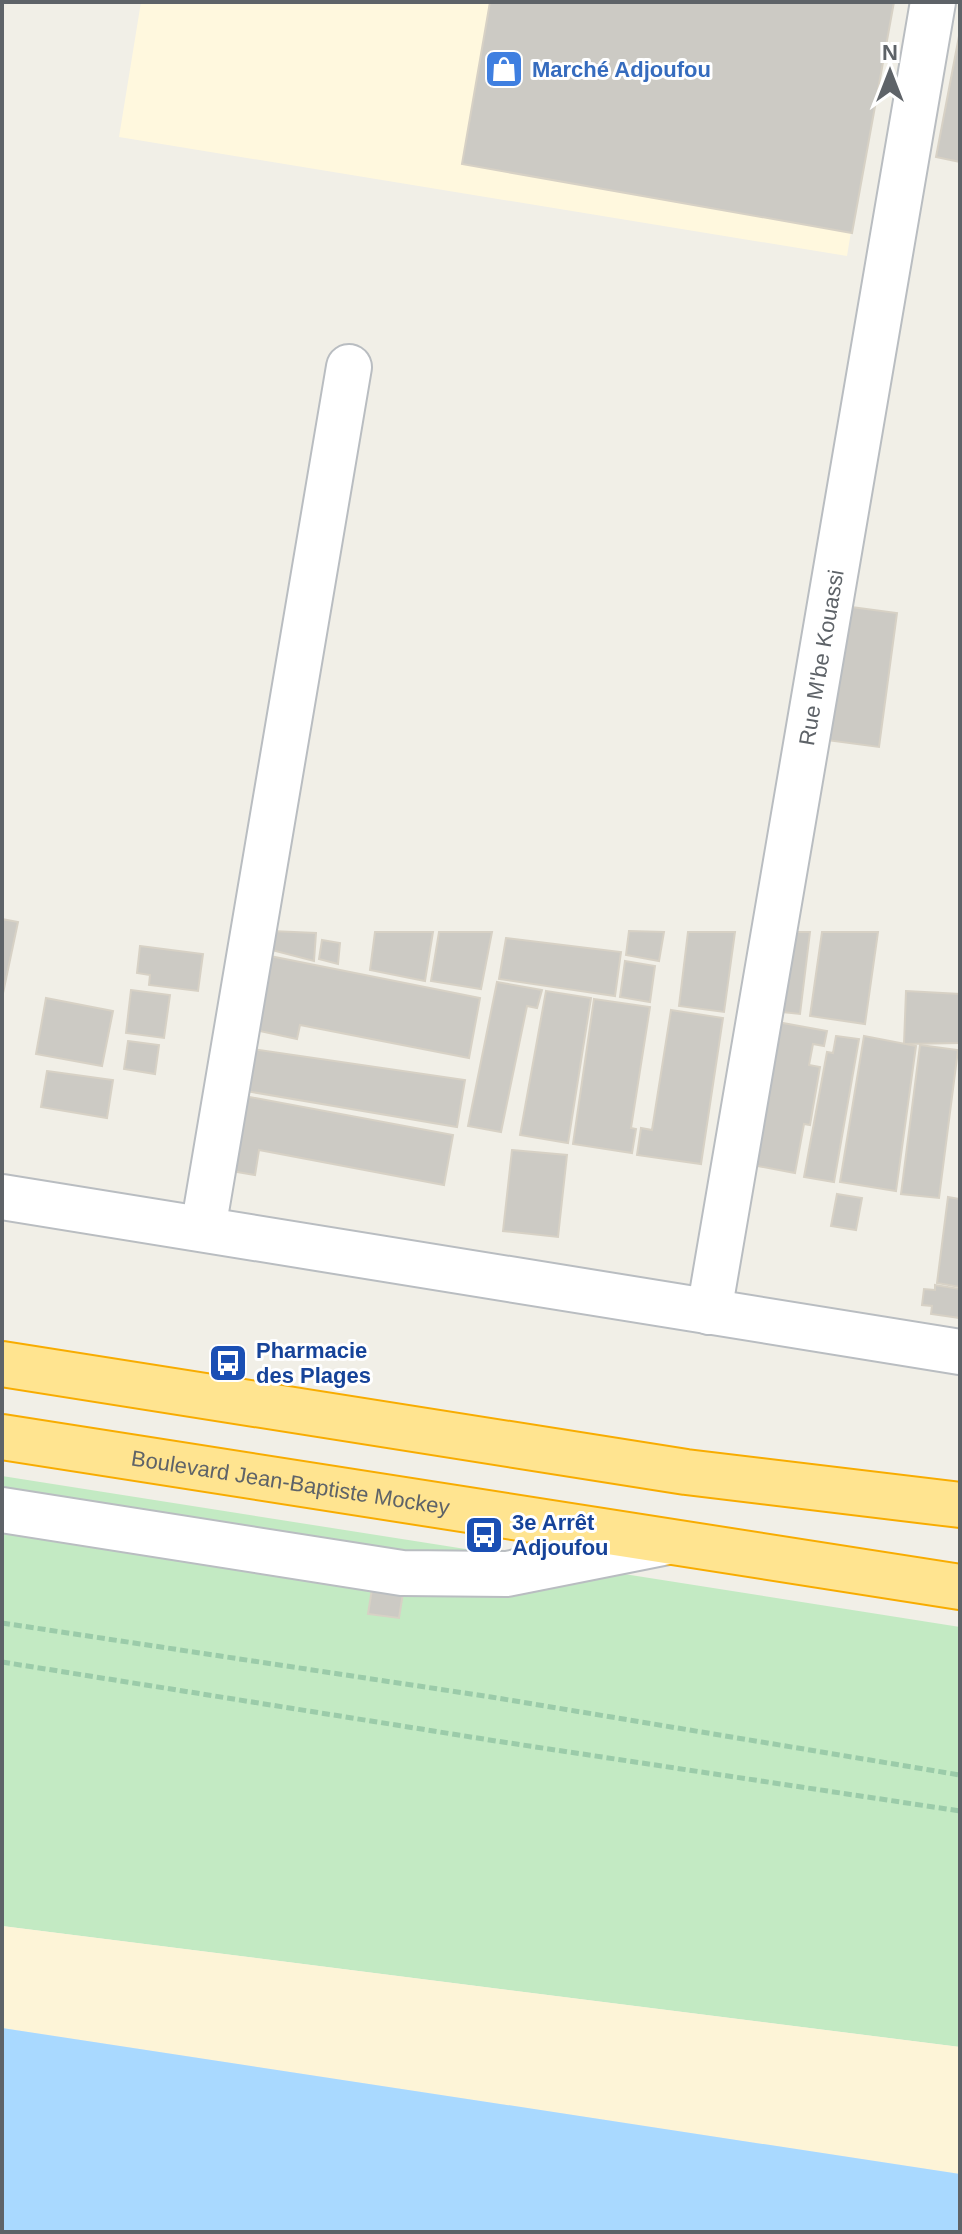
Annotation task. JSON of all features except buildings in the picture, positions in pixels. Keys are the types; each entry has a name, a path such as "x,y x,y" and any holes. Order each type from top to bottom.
{"highway":[{"path":"2,1364 686,1472 960,1505"},
{"name":"Boulevard Jean-Baptiste Mockey","path":"2,1437 960,1587"}],"street":[{"name":"Rue M'be Kouassi","path":"709,1312 942,6"},
{"path":"203,1229 349,367"},
{"path":"2,1197 960,1352"},
{"path":"2,1510 402,1573 507,1574 671,1542"}],"path":[{"path":"2,1623 491,1697 960,1775"},
{"path":"2,1662 511,1744 960,1811"}],"shaded area":[{"name":"Marché Adjoufou","path":"141,2 889,2 847,256 119,137"}],"green space":[{"path":"2,1476 960,1627 960,2047 2,1926"}],"sand":[{"path":"2,1926 960,2047 960,2174 2,2028"}],"water":[{"path":"2,2028 960,2174 960,2232 2,2232"}],"place":[{"name":"Marché Adjoufou","path":"504,69"},
{"name":"Pharmacie des Plages","path":"228,1363"},
{"name":"3e Arrêt Adjoufou","path":"484,1535"}]}
